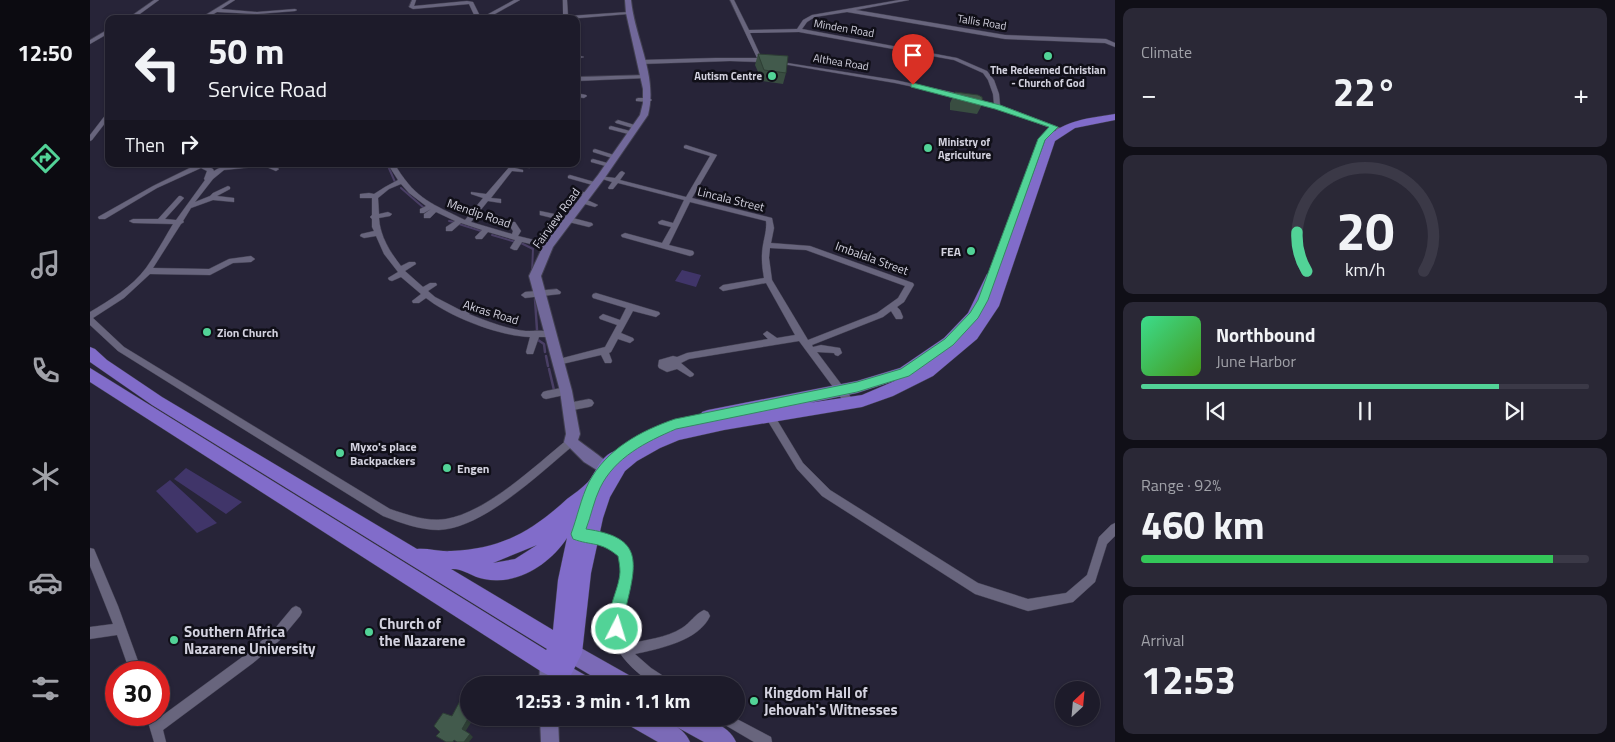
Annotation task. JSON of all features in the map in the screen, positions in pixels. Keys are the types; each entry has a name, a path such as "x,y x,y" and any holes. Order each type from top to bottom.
{"highway":[{"path":"412,556 428,559 462,559 485,571 507,571 527,564 546,550 562,529 569,510 609,471 654,443 669,437 724,424 767,411 846,397 888,392 928,372 959,348 983,321 992,306 1050,140 1058,128 1081,118 1115,113"},
{"path":"1058,128 1115,117"},
{"path":"90,353 102,364 157,401 566,649"},
{"path":"90,374 553,676"},
{"path":"555,676 566,649 569,569 602,494 609,471"},
{"path":"584,535 594,487"}],"main road":[{"name":"Fairview Road","path":"571,442 573,434 566,391 535,276 548,246 612,161 644,114 644,77 628,13 628,0"},
{"path":"571,442 589,458 609,471"},
{"path":"566,649 612,676"},
{"path":"652,726 679,742"},
{"path":"697,726 725,742"}],"street":[{"path":"135,15 157,0"},
{"path":"207,15 233,0"},
{"path":"414,0 411,7 413,8 454,2 471,3 478,15"},
{"path":"489,15 518,0"},
{"path":"565,0 566,15"},
{"path":"732,0 760,60"},
{"path":"799,30 805,20 814,16 907,0"},
{"path":"215,10 257,14 295,10"},
{"name":"Tallis Road","path":"846,10 1004,37 1106,41 1115,45"},
{"path":"544,12 548,15"},
{"path":"580,17 628,13"},
{"name":"Minden Road","path":"747,32 799,30 955,59 985,72 991,80 998,107"},
{"path":"90,42 105,33"},
{"name":"Althea Road","path":"641,62 760,60 896,82 998,107 1058,128"},
{"path":"580,78 615,75 644,77"},
{"path":"615,75 616,84"},
{"path":"580,96 584,96"},
{"path":"90,139 105,119"},
{"path":"618,122 634,130"},
{"path":"611,128 634,130"},
{"path":"668,249 668,227 682,212 714,155 686,147"},
{"path":"595,151 612,161"},
{"path":"593,161 612,161"},
{"path":"102,217 197,167"},
{"path":"90,316 124,295 164,252 168,240 205,184 211,170 205,167"},
{"path":"205,184 220,170 232,167"},
{"path":"270,167 276,170"},
{"name":"Mendip Road","path":"392,167 410,192 437,209 487,229 548,246"},
{"path":"449,229 464,221 487,198 511,167"},
{"path":"516,167 521,171"},
{"path":"614,184 622,173"},
{"name":"Lincala Street","path":"570,177 598,180 688,199 769,220 770,228 765,258 768,280 807,343 846,397"},
{"path":"362,196 376,196 402,181"},
{"path":"369,187 376,196"},
{"path":"212,198 215,194 228,188"},
{"path":"573,191 575,209 589,225"},
{"path":"474,193 500,201"},
{"path":"420,199 428,194"},
{"name":"Akras Road","path":"376,196 373,210 378,235 401,272 424,292 453,312 463,316 517,333 536,336 552,335"},
{"path":"160,221 181,198"},
{"path":"190,206 212,198 232,200"},
{"path":"425,214 449,205"},
{"path":"542,213 595,205"},
{"path":"673,210 682,212"},
{"path":"374,217 388,214"},
{"path":"133,221 144,224 160,221 180,222"},
{"path":"512,224 517,231 514,248"},
{"path":"479,237 487,229"},
{"path":"366,239 378,235"},
{"path":"626,235 634,241 690,253"},
{"path":"168,240 178,240"},
{"name":"Imbalala Street","path":"690,374 676,362 687,356 775,341 807,343 880,315 901,300 910,285 807,248 766,244"},
{"path":"148,271 210,272 232,261 251,259"},
{"path":"392,278 412,264"},
{"path":"723,288 768,280"},
{"path":"416,301 433,285"},
{"path":"525,295 557,292"},
{"path":"600,295 621,304 656,314"},
{"path":"621,304 625,295"},
{"path":"463,316 470,306"},
{"path":"893,306 900,314"},
{"path":"558,362 606,346 619,329 631,307"},
{"path":"602,317 631,337"},
{"path":"90,320 122,349 387,513 416,523 447,524 480,512 571,442"},
{"path":"767,334 775,341"},
{"path":"530,352 536,336"},
{"path":"807,343 836,350 838,353"},
{"path":"606,346 608,361"},
{"path":"546,395 566,391"},
{"path":"568,407 589,403"},
{"path":"767,411 800,466 826,493 974,588 1028,605 1069,598 1091,578 1103,541 1115,528"},
{"path":"584,535 613,542 625,552 627,572 617,615 619,638 625,650 641,670 651,676"},
{"path":"90,553 132,661"},
{"path":"160,742 157,728 249,659 276,636 296,612"},
{"path":"625,650 676,638 692,630 704,616"},
{"path":"90,632 120,629"},
{"path":"738,726 766,742"}],"shaded area":[{"path":"682,270 701,275 696,287 675,281"},
{"path":"186,468 242,502 226,514 174,479"},
{"path":"170,480 217,523 197,533 156,491"}],"building":[{"path":"758,54 788,56 786,73 764,70"},
{"path":"955,92 978,95 982,97 983,103 955,99"},
{"path":"460,701 460,726 464,726 462,729 470,734 464,742 454,740 453,742 446,742 436,736 440,732 434,726 443,713 452,716"}],"waterway":[{"path":"388,167 395,182"},
{"path":"401,188 424,208"},
{"path":"449,221 454,222"},
{"path":"459,224 481,231"},
{"path":"492,235 516,242"},
{"path":"521,243 533,249 532,273"},
{"path":"535,299 537,330"},
{"path":"538,340 544,344 545,352"},
{"path":"546,356 548,366"},
{"path":"549,369 554,390"}],"place":[{"name":"The Redeemed Christian - Church of God","path":"1048,56"},
{"name":"Autism Centre","path":"772,76"},
{"name":"Ministry of Agriculture","path":"928,148"},
{"name":"FEA","path":"971,251"},
{"name":"Zion Church","path":"207,332"},
{"name":"Myxo's place Backpackers","path":"340,453"},
{"name":"Engen","path":"447,468"},
{"name":"Church of the Nazarene","path":"369,632"},
{"name":"Southern Africa Nazarene University","path":"174,640"},
{"name":"Kingdom Hall of Jehovah's Witnesses","path":"754,701"}],"route":[{"path":"617,629 617,615 627,572 625,552 613,542 578,534 582,517 594,487 605,468 613,460 651,434 675,424 857,387 885,380 905,372 918,365 949,342 974,316 983,300 1042,139 1054,127 998,107 913,85"}]}
